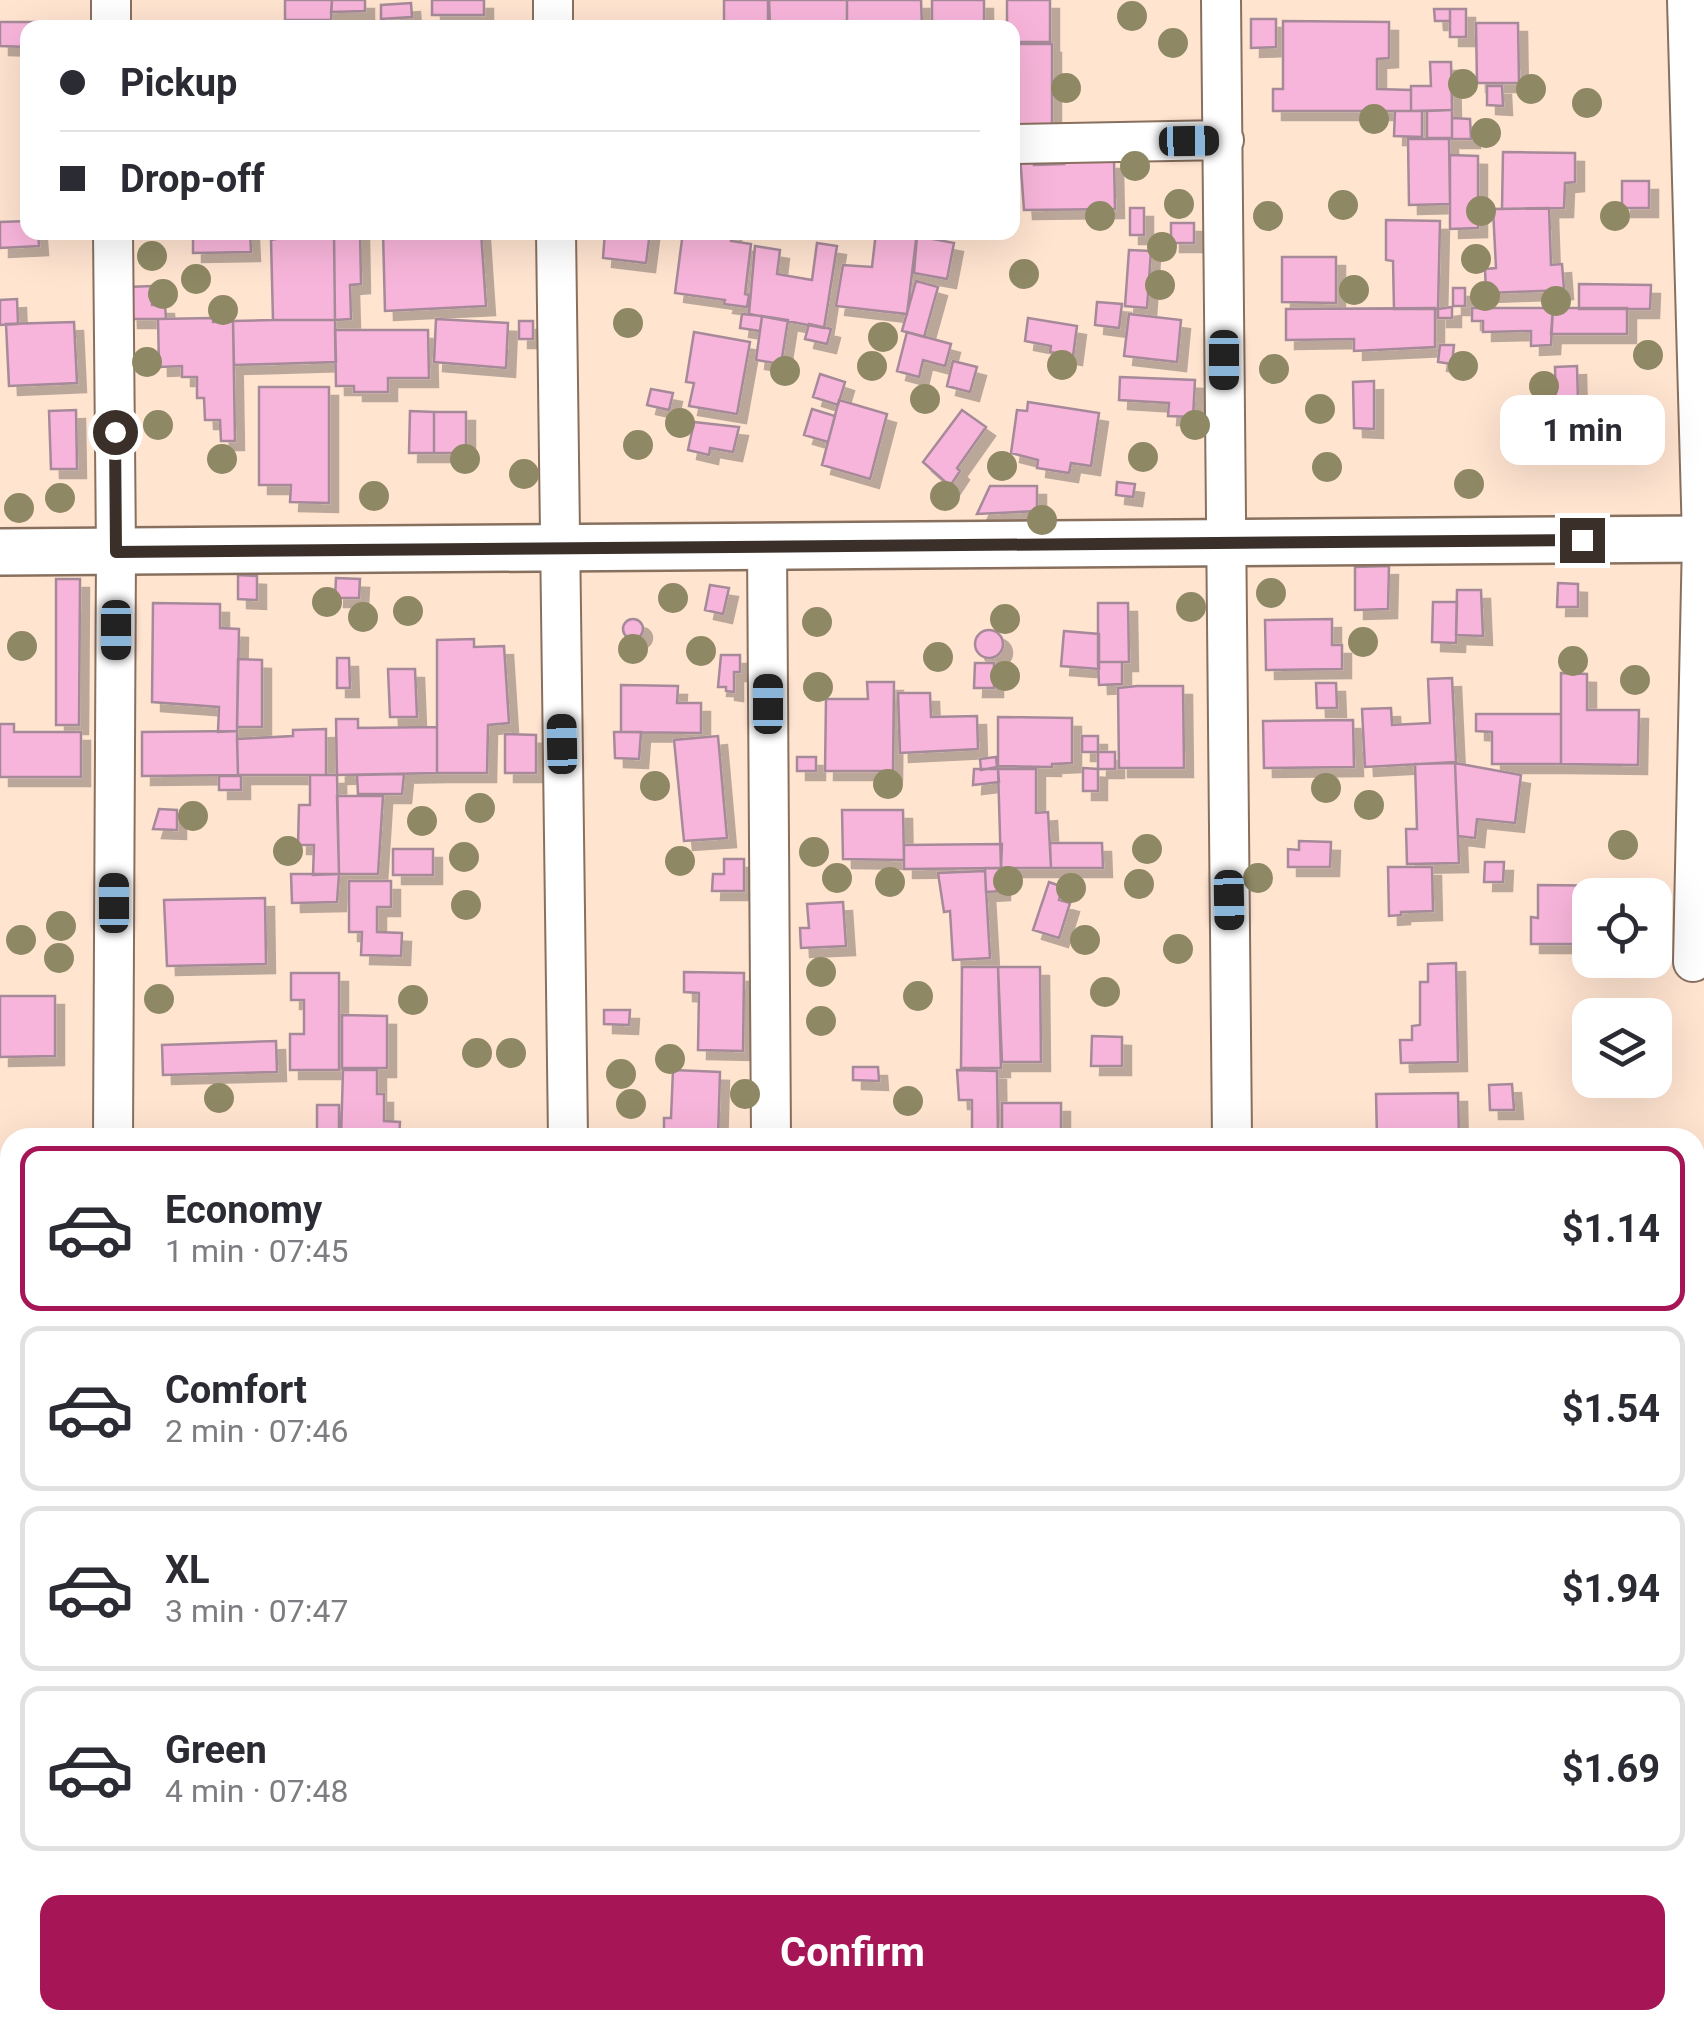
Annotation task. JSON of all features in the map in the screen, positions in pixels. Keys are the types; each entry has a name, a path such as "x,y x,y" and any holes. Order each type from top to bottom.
{"street":[{"path":"1221,0 1232,1128"},
{"path":"1687,0 1703,539 1693,962"},
{"path":"1020,144 1224,140"},
{"path":"113,240 113,1128"},
{"path":"556,240 568,1128"},
{"path":"0,552 1703,539"},
{"path":"767,546 771,1128"}],"building":[{"path":"285,0 332,0 331,20 285,20"},
{"path":"332,0 365,0 365,11 331,12"},
{"path":"432,0 484,0 484,15 432,15"},
{"path":"724,0 768,0 768,20 724,20"},
{"path":"769,0 847,0 847,20 770,20"},
{"path":"847,0 921,0 922,20 847,20"},
{"path":"932,0 984,0 984,20 932,20"},
{"path":"1007,0 1050,0 1050,42 1020,42 1020,20 1007,20"},
{"path":"411,3 412,17 381,19 381,5"},
{"path":"1434,9 1450,9 1450,21 1435,21"},
{"path":"1450,9 1466,9 1466,37 1450,37"},
{"path":"1251,19 1276,19 1276,47 1251,48"},
{"path":"1283,21 1389,22 1389,58 1377,59 1377,89 1411,90 1411,111 1273,111 1273,89 1283,89"},
{"path":"0,22 20,22 20,47 0,46"},
{"path":"1476,23 1518,23 1519,83 1477,83"},
{"path":"1020,44 1052,44 1052,128 1020,127"},
{"path":"1430,62 1451,62 1452,110 1411,111 1411,86 1431,86"},
{"path":"1487,86 1502,86 1503,106 1487,105"},
{"path":"1452,110 1452,138 1427,138 1427,111"},
{"path":"1395,111 1422,111 1422,137 1394,136"},
{"path":"1452,118 1470,119 1471,139 1452,139"},
{"path":"1408,139 1449,139 1450,204 1409,205"},
{"path":"1503,152 1575,153 1575,182 1565,183 1564,208 1502,209"},
{"path":"1020,155 1034,155 1034,165 1064,164 1063,160 1114,160 1115,209 1024,210"},
{"path":"1450,155 1478,156 1478,228 1450,229"},
{"path":"1622,181 1649,181 1649,208 1622,208"},
{"path":"1130,208 1144,208 1144,235 1130,235"},
{"path":"1549,208 1551,265 1562,264 1564,290 1486,293 1485,269 1496,268 1493,209"},
{"path":"1386,220 1440,221 1438,309 1394,309 1393,261 1386,260"},
{"path":"20,221 20,240 39,240 39,246 0,248 0,222"},
{"path":"1171,223 1194,223 1194,243 1171,243"},
{"path":"193,240 250,240 251,252 193,253"},
{"path":"271,240 334,240 335,320 273,320"},
{"path":"334,240 360,240 361,284 350,285 351,319 335,320"},
{"path":"383,240 482,240 486,306 385,311"},
{"path":"604,240 649,240 646,263 603,258"},
{"path":"682,240 751,244 747,307 675,293"},
{"path":"875,240 916,240 907,314 836,306 843,265 872,267"},
{"path":"917,240 954,243 947,279 914,273"},
{"path":"817,243 837,246 824,328 749,314 755,246 780,250 777,274 812,280"},
{"path":"1129,250 1151,251 1147,308 1125,306"},
{"path":"1282,257 1336,257 1336,303 1282,302"},
{"path":"916,281 938,287 924,337 902,331"},
{"path":"1579,284 1651,285 1650,309 1579,309"},
{"path":"152,286 152,305 165,305 166,319 129,319 128,287"},
{"path":"1453,288 1465,288 1465,306 1453,306"},
{"path":"17,299 18,324 0,325 0,300"},
{"path":"1097,302 1122,304 1119,328 1095,325"},
{"path":"1452,307 1452,318 1438,318 1438,309"},
{"path":"1435,308 1435,347 1354,351 1354,339 1286,340 1286,309"},
{"path":"1472,308 1553,308 1551,345 1531,346 1531,331 1483,332 1483,321 1472,321"},
{"path":"1553,308 1627,308 1627,334 1551,334"},
{"path":"742,314 762,316 760,331 740,328"},
{"path":"1129,314 1181,320 1177,362 1124,356"},
{"path":"762,316 788,320 781,364 756,360"},
{"path":"213,318 213,322 233,321 235,441 221,441 220,420 205,420 204,398 197,398 197,377 182,377 182,366 159,367 158,319"},
{"path":"1028,318 1077,326 1073,356 1050,352 1051,346 1025,341"},
{"path":"436,319 508,323 506,368 434,362"},
{"path":"335,320 336,362 234,365 233,321"},
{"path":"519,321 533,321 533,339 519,339"},
{"path":"74,322 77,383 9,386 6,324"},
{"path":"809,324 831,329 827,344 805,339"},
{"path":"335,330 428,330 429,378 388,378 388,392 354,392 354,386 336,386"},
{"path":"694,332 750,342 737,414 689,406 694,383 686,382"},
{"path":"907,332 951,344 945,366 923,360 919,377 897,371"},
{"path":"1440,345 1454,345 1452,364 1438,362"},
{"path":"953,361 977,367 970,392 947,386"},
{"path":"1577,366 1578,401 1556,402 1555,367"},
{"path":"820,374 845,382 838,405 813,397"},
{"path":"1120,377 1195,380 1193,417 1168,416 1169,403 1119,400"},
{"path":"1374,381 1374,429 1354,428 1353,382"},
{"path":"259,387 329,387 329,503 290,502 291,485 259,485"},
{"path":"651,389 673,393 669,410 647,405"},
{"path":"839,400 887,414 870,479 822,465"},
{"path":"1028,402 1099,413 1091,466 1071,463 1069,473 1037,468 1038,460 1011,453 1017,410 1027,411"},
{"path":"812,409 835,416 828,442 804,435"},
{"path":"76,410 77,469 51,469 49,411"},
{"path":"962,410 986,427 957,468 960,471 950,486 923,462"},
{"path":"410,411 434,412 434,453 409,453"},
{"path":"434,412 466,412 466,453 434,453"},
{"path":"694,422 739,427 733,452 710,448 709,455 688,450"},
{"path":"1117,482 1135,484 1133,497 1116,495"},
{"path":"990,486 1037,486 1037,511 977,514"},
{"path":"1389,566 1388,609 1355,610 1355,567"},
{"path":"238,575 257,576 257,600 238,599"},
{"path":"336,578 360,579 359,598 335,598"},
{"path":"56,579 80,579 79,725 56,725"},
{"path":"1558,583 1578,584 1578,607 1557,607"},
{"path":"710,585 729,588 723,614 705,610"},
{"path":"1457,590 1481,590 1483,636 1456,635"},
{"path":"1433,602 1457,602 1456,643 1432,642"},
{"path":"153,603 220,604 220,628 239,629 237,731 218,732 219,707 152,702"},
{"path":"1098,603 1128,603 1129,662 1098,662"},
{"path":"629,619 637,619 643,629 637,639 629,639 623,633 623,625"},
{"path":"1332,619 1332,645 1342,645 1342,669 1266,670 1265,620"},
{"path":"989,630 999,634 1003,644 999,654 989,658 979,654 975,644 979,634"},
{"path":"1064,631 1099,634 1099,669 1061,666"},
{"path":"474,639 474,647 504,646 509,723 488,725 487,773 437,773 437,640"},
{"path":"721,655 740,655 740,672 734,672 734,692 718,687"},
{"path":"337,658 349,658 350,688 337,688"},
{"path":"238,659 262,660 262,727 237,727"},
{"path":"1098,662 1122,662 1122,684 1099,685"},
{"path":"975,663 994,663 994,688 974,688"},
{"path":"388,669 415,669 417,717 390,717"},
{"path":"1561,673 1587,674 1587,710 1639,710 1638,765 1561,764"},
{"path":"1452,678 1456,762 1365,767 1362,709 1391,708 1392,725 1430,723 1428,679"},
{"path":"867,682 894,682 893,771 825,771 826,699 868,699"},
{"path":"1316,683 1336,683 1337,708 1317,708"},
{"path":"621,685 678,686 677,703 701,703 701,733 621,732"},
{"path":"1183,686 1184,768 1119,768 1118,688"},
{"path":"898,693 930,693 931,717 977,716 978,749 900,753"},
{"path":"1476,714 1561,714 1561,764 1492,764 1492,732 1476,731"},
{"path":"998,717 1072,718 1072,763 1052,767 998,766"},
{"path":"336,719 358,719 358,728 437,727 437,773 337,775"},
{"path":"1353,720 1354,767 1264,768 1263,721"},
{"path":"0,724 14,724 14,732 81,732 81,777 0,777"},
{"path":"326,729 326,775 238,775 237,739 293,736 293,730"},
{"path":"237,731 238,775 142,776 142,732"},
{"path":"614,732 641,732 639,759 615,758"},
{"path":"505,734 536,735 536,773 505,773"},
{"path":"718,736 727,838 684,841 674,740"},
{"path":"1082,736 1098,736 1098,752 1082,752"},
{"path":"1098,752 1115,752 1115,769 1098,769"},
{"path":"797,757 816,757 816,771 797,771"},
{"path":"996,757 997,767 981,770 980,759"},
{"path":"1455,763 1521,775 1515,823 1477,819 1475,838 1458,836"},
{"path":"1455,763 1459,863 1407,864 1406,829 1417,829 1415,764"},
{"path":"1083,768 1098,769 1098,791 1083,791"},
{"path":"974,769 998,769 999,782 973,785"},
{"path":"998,769 1036,769 1036,813 1048,812 1051,868 1001,868"},
{"path":"404,774 402,794 358,794 357,775"},
{"path":"310,775 337,775 339,874 313,875 314,845 298,845 299,805 310,805"},
{"path":"219,776 241,776 241,790 219,790"},
{"path":"337,796 383,796 378,874 339,874"},
{"path":"159,809 177,810 177,830 153,829"},
{"path":"842,810 903,810 904,860 843,859"},
{"path":"1299,841 1331,842 1330,867 1288,867 1288,849 1299,850"},
{"path":"1050,843 1102,843 1103,868 1051,868"},
{"path":"1002,844 1001,868 904,869 904,845"},
{"path":"393,849 433,849 433,875 393,875"},
{"path":"724,859 744,859 744,891 712,891 713,874 724,874"},
{"path":"1485,862 1504,862 1503,882 1484,882"},
{"path":"1388,867 1432,867 1433,911 1389,916"},
{"path":"985,868 1001,868 1001,891 986,892"},
{"path":"985,871 990,958 953,960 950,911 944,912 938,873"},
{"path":"291,874 339,874 337,902 292,903"},
{"path":"349,881 391,881 391,907 377,907 377,932 402,933 401,956 361,955 362,932 349,932"},
{"path":"1049,882 1063,887 1059,900 1070,903 1059,938 1033,930"},
{"path":"1538,885 1572,885 1572,944 1531,944 1531,917 1538,918"},
{"path":"265,898 266,964 167,966 164,900"},
{"path":"843,902 846,946 801,948 800,928 809,928 807,904"},
{"path":"1456,963 1458,1062 1401,1063 1400,1040 1412,1040 1412,1026 1420,1025 1420,982 1428,982 1428,964"},
{"path":"962,967 998,967 1001,1068 961,1068"},
{"path":"998,967 1040,967 1041,1062 1002,1062"},
{"path":"684,972 744,973 743,1051 698,1050 699,993 684,992"},
{"path":"291,973 339,973 339,1070 290,1070 290,1034 304,1034 304,1000 291,1000"},
{"path":"0,996 55,996 55,1056 0,1057"},
{"path":"604,1010 630,1010 629,1025 604,1024"},
{"path":"342,1015 387,1016 387,1068 342,1068"},
{"path":"1092,1036 1122,1037 1122,1066 1091,1066"},
{"path":"276,1041 277,1072 163,1075 162,1045"},
{"path":"853,1067 878,1067 879,1081 853,1080"},
{"path":"343,1070 377,1070 377,1094 384,1094 384,1121 400,1122 400,1128 341,1128"},
{"path":"673,1070 720,1072 718,1128 664,1128 664,1118 671,1118"},
{"path":"957,1070 997,1071 998,1128 972,1128 972,1100 959,1100"},
{"path":"1512,1084 1514,1110 1490,1110 1489,1085"},
{"path":"1458,1093 1459,1128 1377,1128 1376,1094"},
{"path":"1002,1103 1061,1103 1061,1128 1002,1128"},
{"path":"317,1105 339,1105 339,1128 317,1128"}],"route":[{"path":"115,432 116,552 1582,540"}]}
